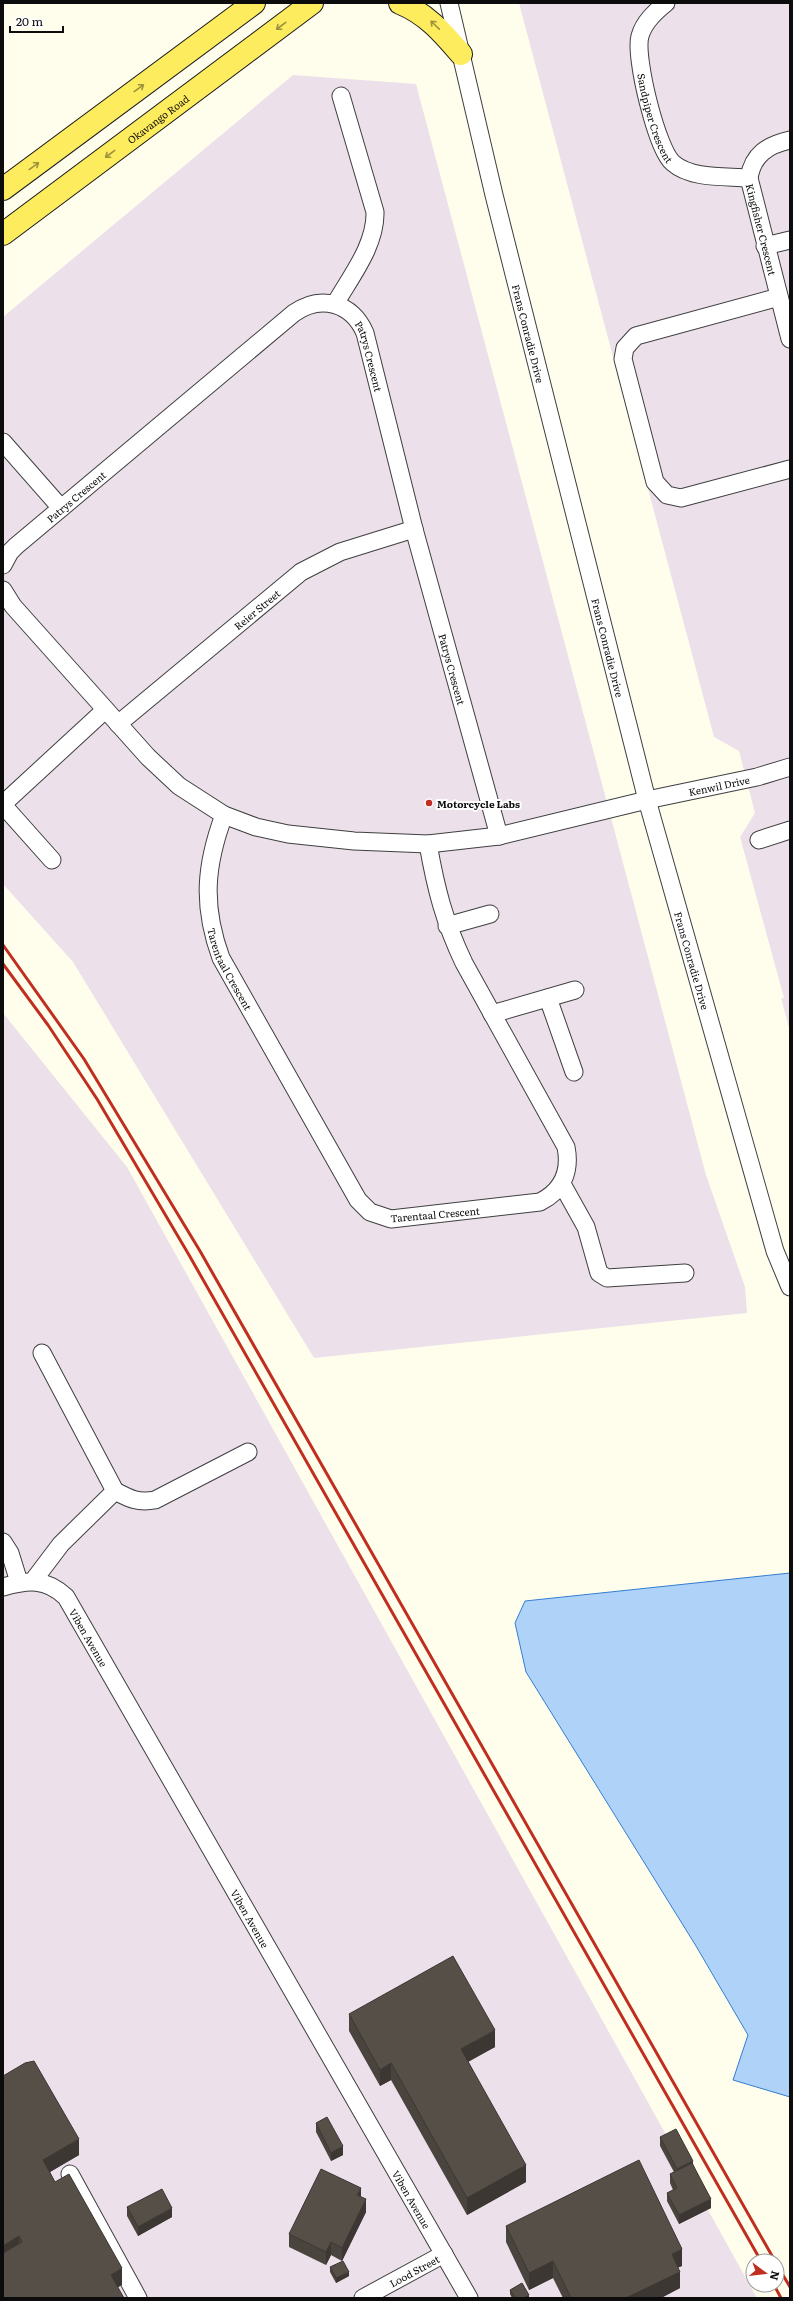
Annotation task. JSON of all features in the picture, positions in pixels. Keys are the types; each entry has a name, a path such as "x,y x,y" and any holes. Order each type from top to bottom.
{"main road":[{"path":"3,189 254,3"},
{"name":"Okavango Road","path":"3,234 314,3"},
{"path":"400,3 413,8 428,18 461,54"}],"street":[{"name":"Frans Conradie Drive","path":"449,3 496,203 647,800 775,1252 790,1287"},
{"name":"Sandpiper Crescent","path":"666,3 644,26 638,46 640,66 663,150 672,163 691,172 749,178"},
{"path":"335,304 371,240 376,222 376,212 341,96"},
{"name":"Kingfisher Crescent","path":"790,140 774,144 759,154 750,169 749,178 790,340"},
{"path":"765,246 790,240"},
{"path":"779,297 636,336 627,343 623,353 655,482 667,495 681,498 790,469"},
{"name":"Patrys Crescent","path":"3,566 13,549 294,313 309,304 318,303 335,304 347,310 357,318 365,334 414,529 499,836"},
{"path":"3,442 61,508"},
{"name":"Reier Street","path":"118,724 301,572 340,552 414,529"},
{"path":"3,590 12,606 148,757 179,786 224,815 256,827 288,834 354,841 428,844 499,836 647,800"},
{"path":"52,860 3,805 105,710"},
{"name":"Kenwil Drive","path":"647,800 757,777 790,767"},
{"name":"Tarentaal Crescent","path":"224,815 212,851 208,880 208,904 215,940 230,975 363,1206 377,1216 391,1219 530,1205 548,1198 562,1184 568,1166 566,1147 464,963 447,926 435,886 428,844"},
{"path":"759,840 790,830"},
{"path":"447,926 490,914"},
{"path":"492,1014 575,990"},
{"path":"548,998 574,1072"},
{"path":"562,1184 586,1227 599,1273 607,1278 685,1274"},
{"path":"42,1353 115,1491 131,1500 142,1502 155,1500 248,1452"},
{"path":"3,1542 10,1553 18,1584 115,1491"},
{"name":"Viben Avenue","path":"18,1584 50,1585 59,1590 72,1606 469,2298"},
{"path":"70,2174 138,2298"},
{"name":"Lood Street","path":"363,2298 444,2254"}],"shaded area":[{"path":"519,3 790,3 790,1032 781,998 784,998 740,837 755,813 739,751 714,737"},
{"path":"293,75 416,84 706,1175 745,1287 747,1313 314,1358 73,962 3,884 3,317"},
{"path":"3,1013 127,1167 745,2276 745,2293 754,2293 757,2298 3,2298"}],"water":[{"path":"790,1573 790,2097 733,2080 748,2035 696,1946 526,1672 515,1623 525,1601"}],"building":[{"path":"453,1956 495,2030 461,2049 526,2165 467,2198 391,2063 380,2070 349,2014"},
{"path":"34,2061 79,2139 43,2160 55,2182 69,2174 122,2268 111,2275 124,2298 3,2298 3,2253 22,2242 19,2236 3,2246 3,2076 25,2063"},
{"path":"327,2117 343,2146 331,2153 316,2123"},
{"path":"676,2129 693,2161 677,2169 660,2137"},
{"path":"639,2160 682,2249 672,2254 680,2272 626,2298 571,2298 553,2261 529,2273 506,2226"},
{"path":"692,2163 711,2199 679,2215 667,2193 677,2188 670,2174"},
{"path":"321,2169 361,2188 357,2195 366,2199 342,2248 331,2242 326,2252 289,2234"},
{"path":"162,2189 172,2208 138,2227 127,2207"},
{"path":"343,2261 349,2272 336,2278 330,2267"},
{"path":"522,2283 529,2295 524,2298 515,2298 510,2290"}],"railway":[{"path":"3,945 84,1059 200,1251 770,2253"},
{"path":"3,964 48,1025 97,1099 189,1255 756,2253"},
{"path":"785,2279 790,2287"},
{"path":"778,2293 781,2298"}],"place":[{"name":"Motorcycle Labs","path":"429,803"}]}
